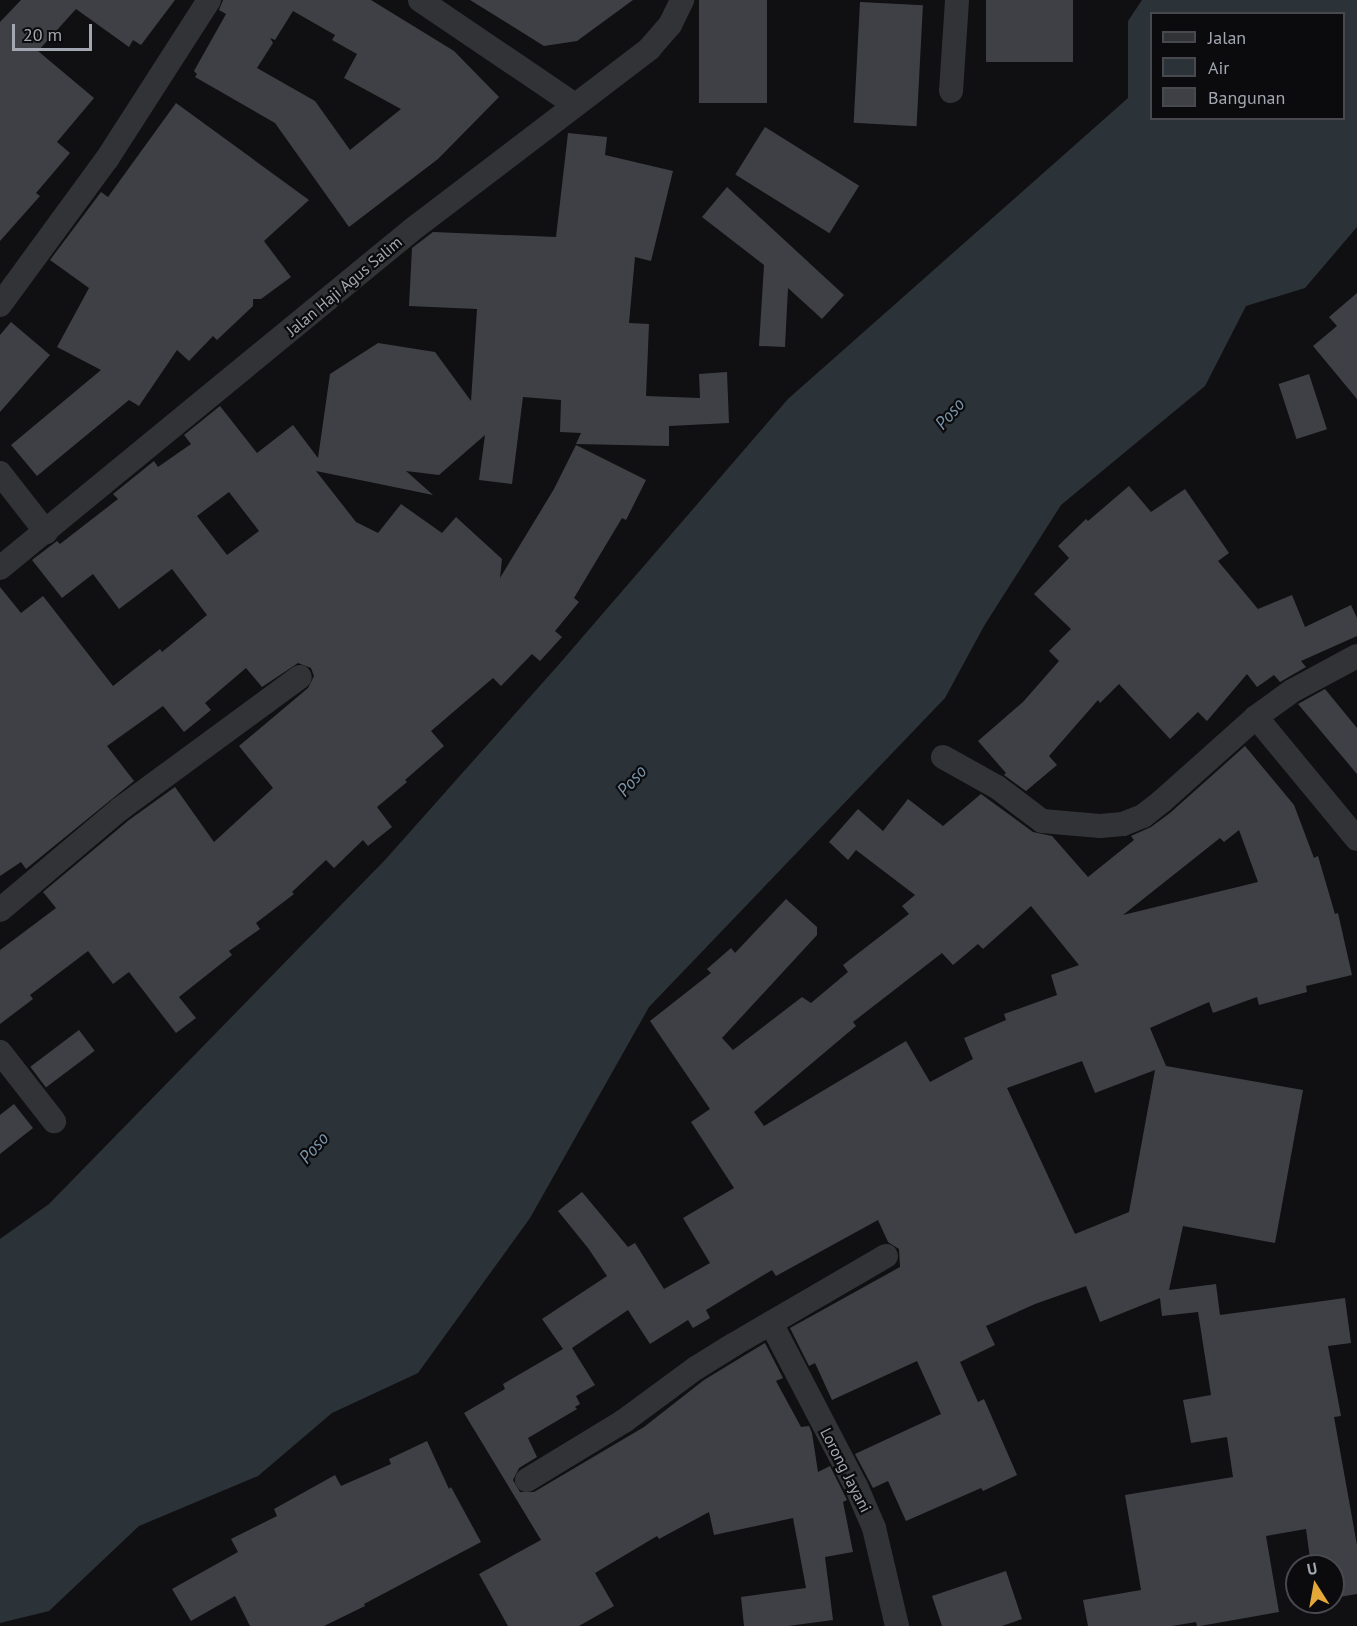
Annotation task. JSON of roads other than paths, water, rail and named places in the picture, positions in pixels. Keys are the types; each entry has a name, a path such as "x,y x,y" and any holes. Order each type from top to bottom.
{"street":[{"path":"0,305 107,159 209,0"},
{"path":"420,0 575,105"},
{"name":"Jalan Haji Agus Salim","path":"0,568 413,229 649,49 670,25 682,0"},
{"path":"951,91 957,0"},
{"path":"0,473 46,532"},
{"path":"943,757 997,786 1026,812 1042,821 1100,826 1123,824 1143,816 1161,802 1256,717 1292,691 1357,656"},
{"path":"0,910 120,808 300,677"},
{"path":"1256,717 1357,839"},
{"path":"0,1052 54,1121"},
{"path":"527,1480 596,1440 662,1395 696,1368 886,1256"},
{"name":"Lorong Jayani","path":"771,1323 856,1486 874,1528 897,1626"}],"water":[{"name":"Poso","path":"1142,0 1357,0 1357,227 1305,288 1246,306 1205,386 1061,505 984,626 945,698 649,1007 530,1218 418,1373 332,1413 258,1476 139,1526 49,1611 0,1623 0,1239 49,1204 385,860 561,662 788,399 1128,98 1128,21"}]}
